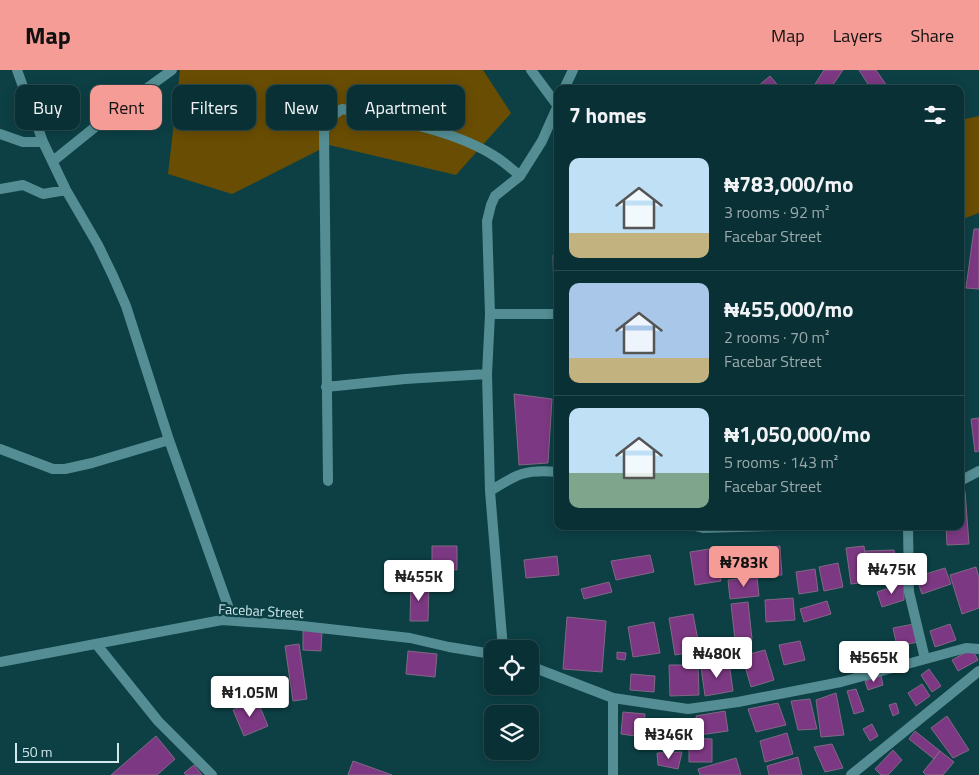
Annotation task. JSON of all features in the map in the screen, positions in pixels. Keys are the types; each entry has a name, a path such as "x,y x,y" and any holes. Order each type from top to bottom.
{"street":[{"path":"17,70 43,142 66,190 98,245 126,306 169,440 233,620"},
{"path":"53,161 110,115 172,70"},
{"path":"531,70 554,101"},
{"path":"566,85 573,70"},
{"path":"328,481 324,132 331,117 342,109 392,119 445,135 480,148 496,157 520,176"},
{"path":"502,640 490,491 487,374 490,314 487,221 490,205 495,196 520,176 542,141 554,112"},
{"path":"0,134 23,142 43,142"},
{"path":"0,189 23,185 43,194 66,190"},
{"path":"490,314 554,314"},
{"path":"326,386 487,374"},
{"path":"0,449 53,469 65,469 169,440"},
{"path":"490,491 514,476 526,472 536,470 554,472"},
{"path":"964,479 979,471"},
{"path":"908,530 909,592 925,659"},
{"name":"Facebar Street","path":"0,662 222,620 410,638 484,653"},
{"path":"97,645 158,721 212,775"},
{"path":"539,669 613,698 688,709 738,702 841,682 966,648 979,649"},
{"path":"851,775 979,670"},
{"path":"613,698 613,775"}],"shaded area":[{"path":"180,70 483,70 511,113 456,175 329,145 232,194 168,174 173,130 256,130 256,85 178,85"},
{"path":"979,116 979,213 964,219 964,119"}],"building":[{"path":"824,70 843,70 833,85 815,85"},
{"path":"859,70 876,70 886,85 868,85"},
{"path":"770,76 778,85 759,85"},
{"path":"974,229 979,229 979,289 966,288"},
{"path":"553,255 554,255 554,301"},
{"path":"514,394 552,399 548,463 519,465"},
{"path":"979,418 979,451 975,452 971,419"},
{"path":"964,491 969,544 947,545 946,530 964,530"},
{"path":"432,546 457,546 457,570 432,569"},
{"path":"780,546 782,575 763,577 761,548"},
{"path":"864,546 869,582 851,584 846,548"},
{"path":"716,548 721,581 695,585 690,552"},
{"path":"894,550 899,579 869,582 865,551"},
{"path":"650,555 654,572 616,580 611,561"},
{"path":"557,556 559,575 526,578 524,560"},
{"path":"838,563 843,587 824,591 819,567"},
{"path":"976,567 979,578 979,608 962,614 950,575"},
{"path":"945,568 951,584 922,594 916,577"},
{"path":"815,569 818,591 799,594 796,572"},
{"path":"757,577 759,596 730,599 728,580"},
{"path":"411,582 429,583 428,621 410,621"},
{"path":"609,582 612,592 584,599 581,589"},
{"path":"904,583 904,600 882,607 877,592"},
{"path":"793,598 795,620 766,622 765,600"},
{"path":"827,601 831,614 804,622 800,609"},
{"path":"748,602 752,639 735,640 731,604"},
{"path":"693,614 700,651 675,655 669,618"},
{"path":"567,617 606,621 602,672 563,669"},
{"path":"654,622 660,653 633,657 628,627"},
{"path":"914,624 918,642 897,646 893,628"},
{"path":"950,624 956,640 935,647 930,631"},
{"path":"303,630 322,631 321,651 303,650"},
{"path":"800,641 805,660 784,665 779,645"},
{"path":"299,644 307,699 293,701 285,646"},
{"path":"972,649 978,660 958,671 952,660"},
{"path":"765,650 774,680 751,687 742,656"},
{"path":"408,651 437,654 435,677 406,674"},
{"path":"617,652 626,653 625,660 617,659"},
{"path":"729,662 733,691 705,696 701,667"},
{"path":"669,665 698,665 699,695 670,696"},
{"path":"929,669 941,686 932,692 921,675"},
{"path":"631,674 655,676 654,692 630,690"},
{"path":"881,676 883,685 868,690 865,681"},
{"path":"922,684 930,696 916,706 908,693"},
{"path":"856,689 864,711 854,714 847,691"},
{"path":"836,693 844,735 821,737 816,700"},
{"path":"810,699 817,729 798,730 791,701"},
{"path":"257,700 268,726 244,736 233,710"},
{"path":"778,703 786,725 756,732 748,709"},
{"path":"896,703 899,713 893,716 889,705"},
{"path":"725,711 728,731 699,735 696,716"},
{"path":"623,712 645,714 643,737 621,734"},
{"path":"947,716 969,750 953,758 931,728"},
{"path":"648,723 668,723 669,738 649,739"},
{"path":"872,724 878,736 870,741 863,729"},
{"path":"915,731 940,751 934,759 909,739"},
{"path":"787,733 793,754 765,762 760,741"},
{"path":"156,736 175,759 157,775 111,775"},
{"path":"689,738 712,739 712,762 689,762"},
{"path":"832,744 843,768 825,772 814,747"},
{"path":"893,750 902,760 888,775 881,775 875,769"},
{"path":"940,751 954,762 943,775 926,775 923,772"},
{"path":"682,752 678,769 658,765 657,753"},
{"path":"798,757 802,775 769,775 767,766"},
{"path":"736,758 741,775 700,775 698,769"},
{"path":"353,761 392,775 348,775"},
{"path":"194,765 202,775 186,775 184,773"}]}
